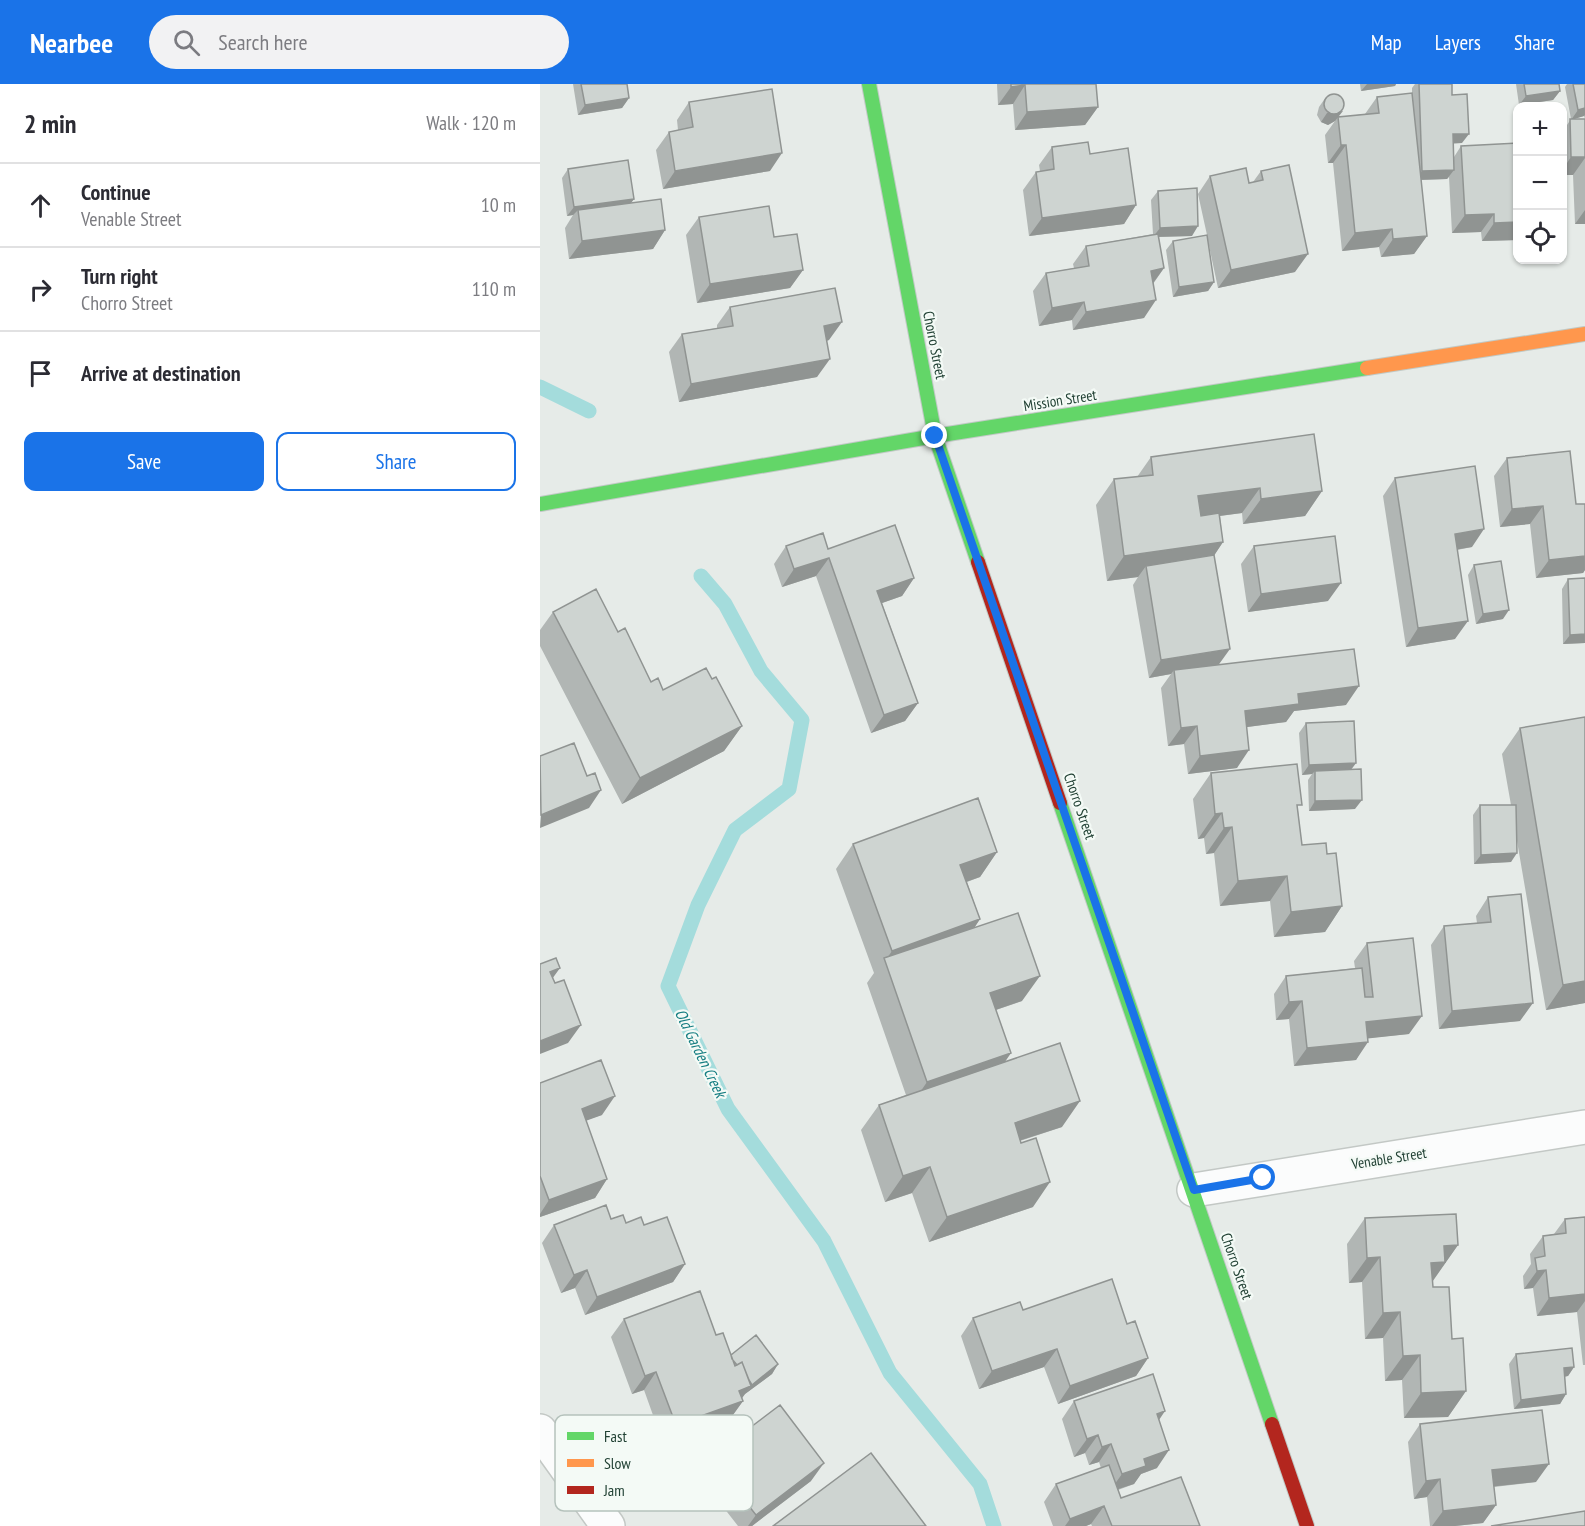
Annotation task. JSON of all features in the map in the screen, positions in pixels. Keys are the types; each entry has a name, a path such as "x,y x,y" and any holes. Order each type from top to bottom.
{"street":[{"name":"Chorro Street","path":"869,84 935,436 1307,1526"},
{"name":"Mission Street","path":"540,504 935,436 1585,334"},
{"name":"Venable Street","path":"1194,1190 1585,1127"},
{"path":"540,1431 555,1452"},
{"path":"597,1511 608,1526"}],"building":[{"path":"581,84 627,84 629,98 585,105"},
{"path":"1011,84 1096,84 1098,107 1027,112 1025,85 1011,87"},
{"path":"1419,84 1452,84 1452,95 1467,94 1469,134 1453,134 1454,170 1422,171"},
{"path":"1524,84 1559,84 1560,91 1526,96"},
{"path":"1573,84 1585,84 1585,108 1578,110"},
{"path":"772,89 782,153 675,171 669,132 693,127 689,102"},
{"path":"1412,93 1427,236 1393,239 1392,229 1355,233 1346,145 1341,145 1338,117 1379,113 1377,97"},
{"path":"1330,94 1338,94 1344,100 1344,108 1338,114 1330,114 1324,108 1324,100"},
{"path":"1570,119 1585,119 1585,157 1571,157"},
{"path":"1088,142 1090,154 1128,148 1136,205 1042,218 1036,172 1054,169 1052,147"},
{"path":"1513,143 1513,222 1494,223 1494,214 1465,215 1461,146"},
{"path":"628,160 634,199 574,207 568,169"},
{"path":"1289,165 1308,254 1231,270 1210,176 1246,168 1249,183 1263,180 1261,171"},
{"path":"1197,188 1198,226 1160,228 1158,191"},
{"path":"661,199 665,230 582,241 578,210"},
{"path":"769,206 774,237 797,234 803,270 710,284 699,217"},
{"path":"1158,234 1164,268 1151,271 1156,300 1086,312 1084,302 1052,308 1046,273 1089,266 1086,246"},
{"path":"1207,235 1214,282 1179,287 1173,241"},
{"path":"835,288 842,322 824,326 830,359 691,384 682,334 733,326 730,307"},
{"path":"1314,434 1322,491 1261,499 1260,488 1198,496 1201,516 1219,513 1223,542 1124,556 1114,479 1153,475 1151,457"},
{"path":"1570,451 1576,504 1585,504 1585,556 1549,560 1543,506 1512,509 1507,458"},
{"path":"1475,466 1484,529 1455,534 1468,621 1418,628 1395,478"},
{"path":"895,525 914,578 877,591 918,703 884,715 829,558 794,569 786,546 823,533 828,549"},
{"path":"1335,536 1341,583 1261,594 1254,546"},
{"path":"1214,555 1230,649 1161,660 1146,566"},
{"path":"1501,561 1509,610 1483,614 1474,565"},
{"path":"1585,578 1585,634 1570,635 1568,579"},
{"path":"596,589 618,632 625,628 651,682 658,678 663,690 706,668 712,679 716,677 742,726 640,778 553,612"},
{"path":"1354,649 1359,686 1298,694 1299,704 1245,711 1249,750 1200,756 1197,726 1181,728 1174,670"},
{"path":"1585,717 1585,981 1563,985 1520,728"},
{"path":"1354,721 1356,763 1309,765 1306,723"},
{"path":"574,743 587,776 595,773 601,790 541,815 540,756"},
{"path":"1297,764 1302,805 1297,805 1302,845 1326,843 1327,854 1336,853 1342,906 1291,912 1287,876 1238,881 1232,827 1224,828 1222,813 1215,814 1211,773"},
{"path":"1361,769 1362,800 1315,801 1315,771"},
{"path":"978,798 997,852 960,865 980,919 892,951 853,844"},
{"path":"1480,805 1516,805 1517,853 1481,855"},
{"path":"1521,894 1533,1003 1452,1011 1444,926 1491,922 1488,897"},
{"path":"1018,913 1040,976 990,993 1011,1053 927,1082 884,958"},
{"path":"1413,938 1422,1016 1366,1022 1368,1042 1307,1048 1302,1001 1289,1002 1286,976 1362,968 1365,997 1373,997 1367,943"},
{"path":"556,958 560,968 550,972 555,983 564,980 581,1025 540,1041 540,964"},
{"path":"1060,1043 1080,1101 1015,1123 1021,1143 1036,1138 1050,1182 947,1217 930,1167 903,1176 879,1105"},
{"path":"601,1060 615,1096 582,1109 607,1179 549,1200 540,1176 540,1083"},
{"path":"606,1205 611,1219 623,1215 626,1223 641,1217 644,1225 667,1217 685,1264 597,1297 587,1270 574,1275 554,1225"},
{"path":"1456,1214 1458,1245 1444,1246 1445,1262 1431,1263 1433,1287 1449,1287 1452,1339 1463,1338 1466,1391 1421,1393 1420,1355 1403,1356 1400,1312 1383,1313 1380,1257 1367,1258 1365,1218"},
{"path":"1585,1217 1585,1294 1549,1298 1546,1270 1537,1271 1535,1258 1545,1256 1543,1236 1566,1233 1565,1219"},
{"path":"1112,1279 1127,1324 1135,1321 1148,1358 1070,1386 1057,1349 992,1371 973,1318 1020,1302 1023,1310"},
{"path":"700,1291 716,1335 723,1333 735,1366 742,1362 751,1386 739,1391 743,1401 704,1415 672,1415 656,1372 645,1376 624,1319"},
{"path":"756,1335 778,1364 752,1385 742,1362 737,1365 731,1355"},
{"path":"1572,1348 1574,1367 1564,1368 1566,1394 1521,1400 1516,1354"},
{"path":"1153,1374 1165,1411 1157,1414 1169,1450 1144,1459 1146,1466 1122,1474 1111,1444 1102,1447 1098,1435 1087,1439 1074,1401"},
{"path":"780,1405 824,1463 756,1515 753,1511 753,1425"},
{"path":"1542,1410 1549,1464 1492,1470 1496,1505 1443,1511 1440,1479 1426,1481 1420,1424"},
{"path":"871,1453 926,1526 773,1526"},
{"path":"1109,1465 1121,1498 1181,1477 1200,1526 1112,1526 1104,1506 1070,1519 1056,1484"},
{"path":"1585,1511 1585,1526 1491,1526"}],"waterway":[{"name":"Old Garden Creek","path":"540,387 589,411"},
{"name":"Old Garden Creek","path":"701,576 725,604 761,671 802,720 789,789 735,830 698,905 668,986 728,1109 824,1241 890,1373 980,1484 994,1526"}],"traffic: fast":[{"path":"869,84 935,436 978,562"},
{"path":"540,504 935,436 1367,368"},
{"path":"1060,803 1272,1424"}],"traffic: slow":[{"path":"1367,368 1585,334"}],"traffic: jam":[{"path":"978,562 1060,803"},
{"path":"1272,1424 1307,1526"}],"route":[{"path":"935,436 1194,1190 1263,1178"}]}
